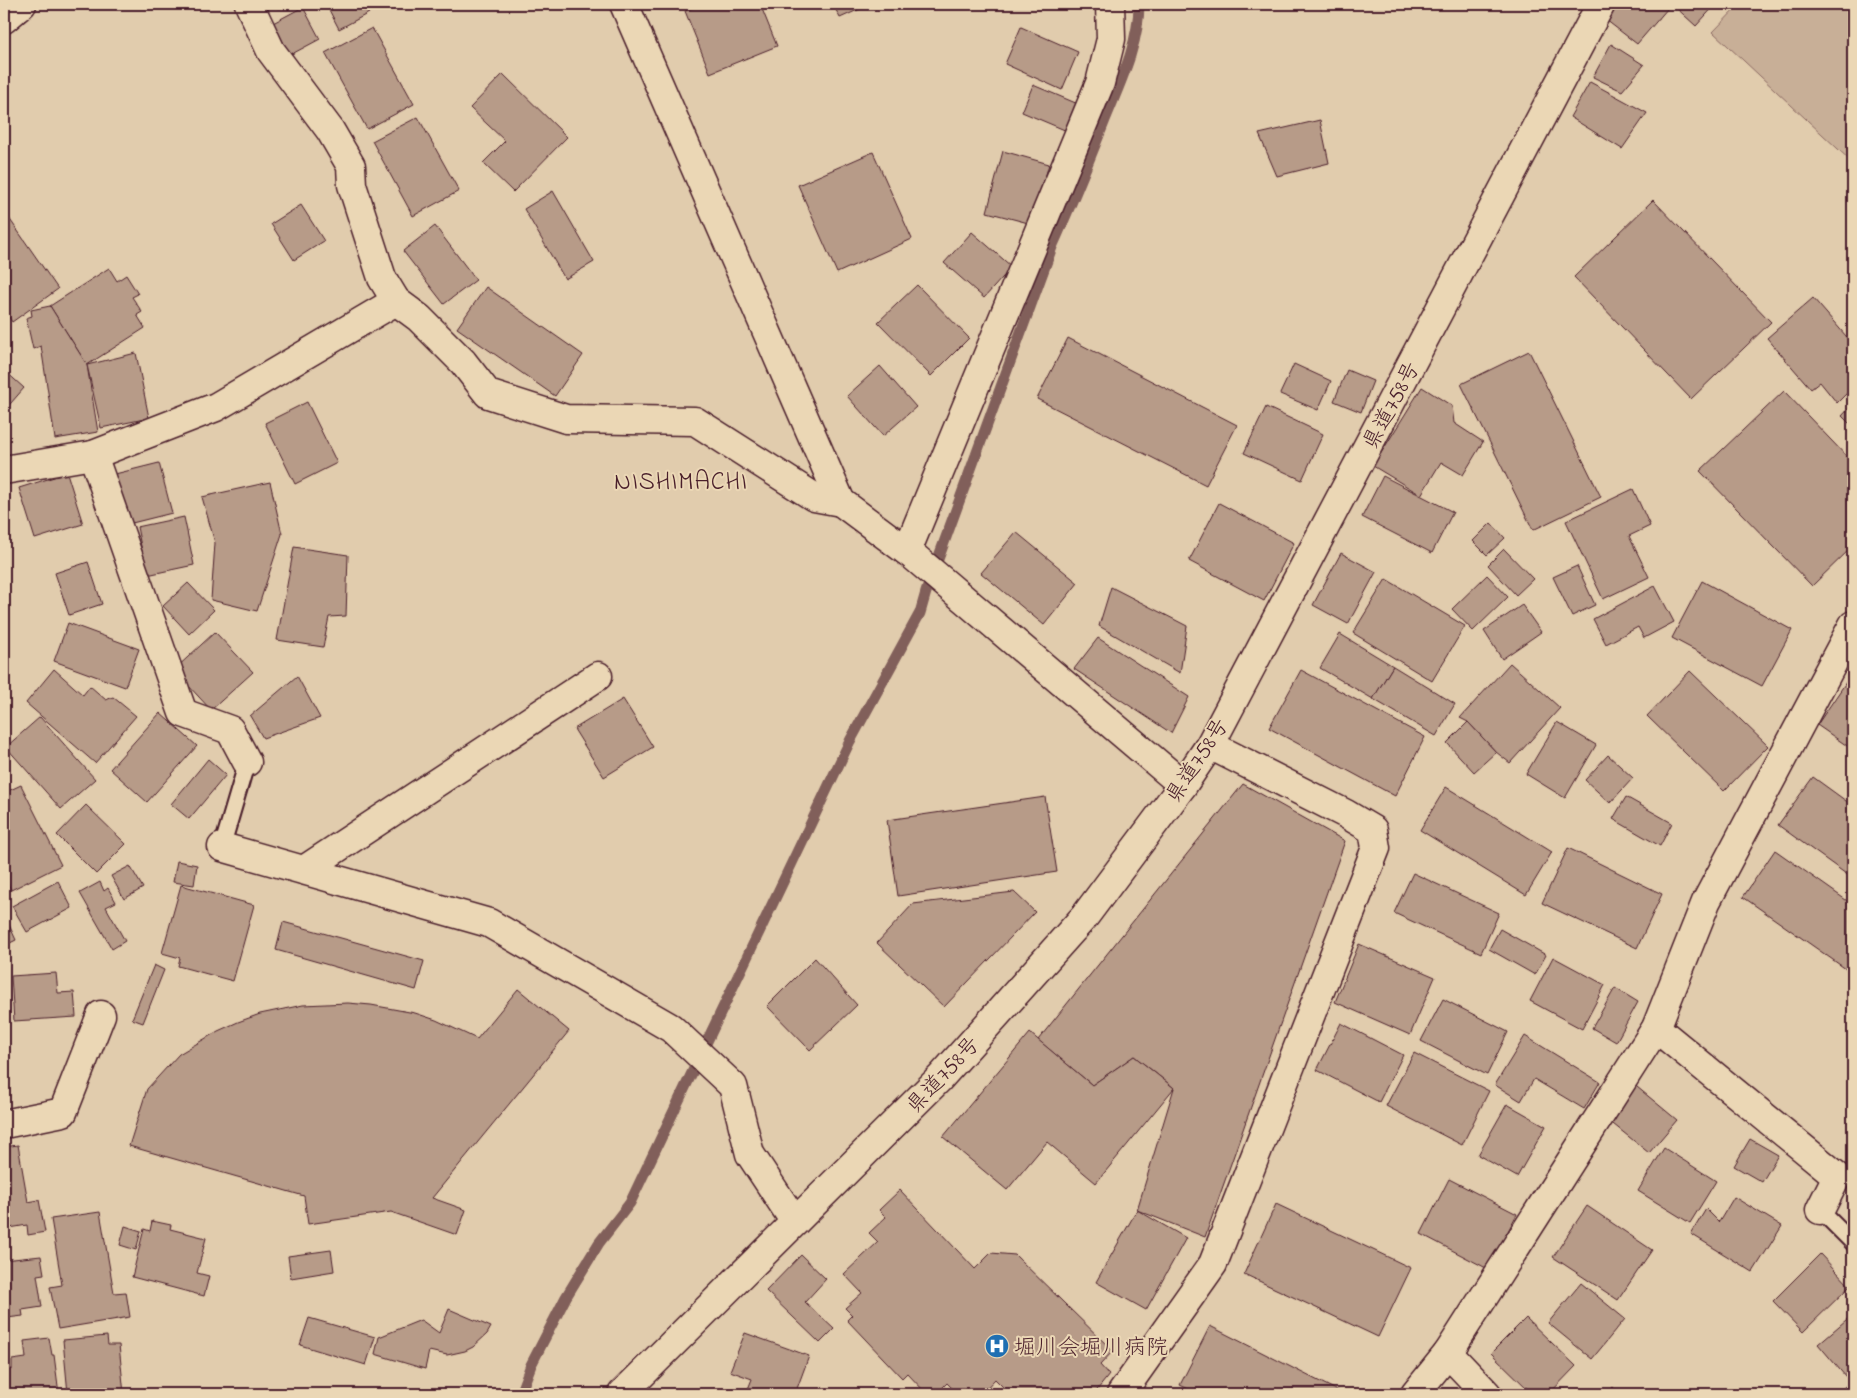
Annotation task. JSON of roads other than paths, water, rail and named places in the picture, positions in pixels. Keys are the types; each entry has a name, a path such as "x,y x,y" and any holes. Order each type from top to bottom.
{"street":[{"path":"249,4 271,51 330,130 351,166 352,185 382,278 396,301 419,318 463,362 488,394 566,419 694,421 814,497 841,502 909,553 1183,785"},
{"path":"624,4 841,502"},
{"path":"909,553 1100,83 1111,39 1110,4"},
{"name":"県道758号","path":"623,1394 940,1078 1085,916 1183,785 1210,745 1601,4"},
{"path":"4,470 93,456 216,407 396,301"},
{"path":"93,456 183,713 230,730 247,762"},
{"path":"1416,1394 1448,1352 1656,1028 1706,902 1853,625"},
{"path":"304,870 598,676"},
{"path":"1121,1394 1213,1264 1376,848 1373,830 1346,814 1210,745"},
{"path":"222,847 489,923 671,1028 733,1086 750,1154 795,1222"},
{"path":"4,1124 63,1112 101,1015"},
{"path":"1656,1028 1837,1176 1820,1210"},
{"path":"1448,1352 1487,1394"}],"lane":[{"path":"222,847 247,762"},
{"path":"1820,1210 1853,1243"}],"waterway":[{"path":"520,1394 531,1365 566,1297 599,1243 630,1203 850,741 920,613 1052,247 1128,63 1136,34 1139,4"}],"place":[{"name":"堀川会堀川病院","path":"997,1346"}],"district":[{"name":"NISHIMACHI","path":"681,480"}]}
